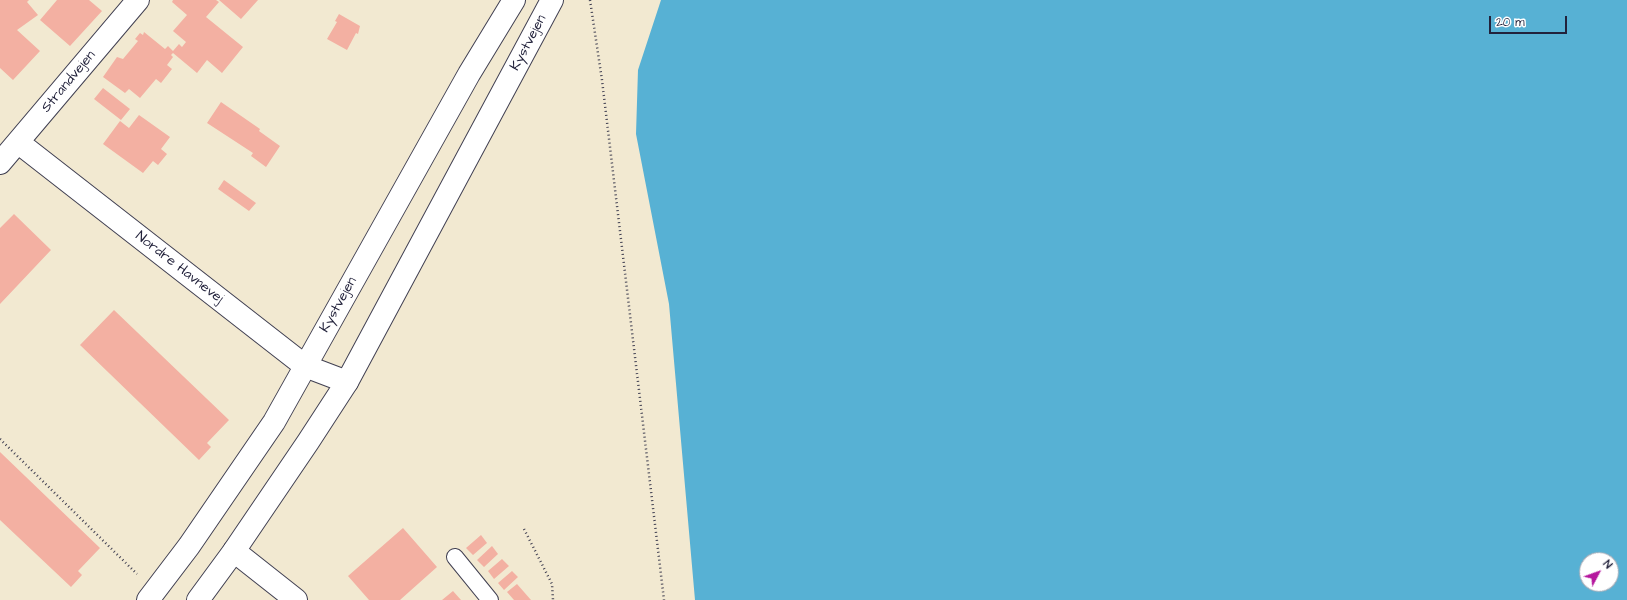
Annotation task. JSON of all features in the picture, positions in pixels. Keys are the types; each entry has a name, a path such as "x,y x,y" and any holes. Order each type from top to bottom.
{"main road":[{"name":"Strandvejen","path":"0,164 138,0"},
{"name":"Kystvejen","path":"151,596 189,546 274,422 469,74 514,0"},
{"name":"Kystvejen","path":"198,600 234,551 347,382 552,0"},
{"name":"Nordre Havnevej","path":"19,143 305,366 347,382"},
{"path":"234,551 296,600"}],"lane":[{"path":"455,557 490,600"}],"path":[{"path":"590,0 603,88 664,600"},
{"path":"0,439 151,596"},
{"path":"524,529 552,584 552,600"}],"water":[{"path":"661,0 1627,0 1627,600 695,600 669,304 636,134 638,70"}],"building":[{"path":"0,0 29,0 27,2 38,15 17,30 40,51 13,80 0,68"},
{"path":"57,0 89,0 102,11 70,46 40,20"},
{"path":"173,0 216,0 219,2 206,17 243,47 222,73 207,60 197,73 173,53 171,55 173,57 167,65 172,69 161,83 156,79 140,98 129,89 125,93 103,77 117,57 123,59 138,41 135,39 140,33 143,35 144,32 165,49 168,46 173,51 179,44 182,47 186,42 173,31 187,15 172,2"},
{"path":"219,0 258,0 241,19"},
{"path":"339,14 360,26 358,34 356,33 347,50 327,39 337,22 335,21"},
{"path":"103,88 130,109 121,120 94,99"},
{"path":"221,102 260,129 259,131 280,146 266,167 251,156 253,153 207,123"},
{"path":"139,115 170,137 161,149 167,154 158,165 153,161 143,173 103,144 120,121 129,128"},
{"path":"224,180 256,203 249,211 218,189"},
{"path":"14,214 51,250 0,304 0,228"},
{"path":"114,310 229,420 207,443 211,447 199,460 80,345"},
{"path":"0,452 100,548 78,571 82,575 71,587 0,520"},
{"path":"403,528 437,567 400,600 369,600 348,576"},
{"path":"481,535 487,543 473,555 466,548"},
{"path":"492,546 498,554 484,567 477,560"},
{"path":"502,559 509,566 494,579 488,571"},
{"path":"512,571 518,577 504,590 498,583"},
{"path":"517,584 531,600 514,600 507,592"},
{"path":"453,591 461,600 442,600"}]}
